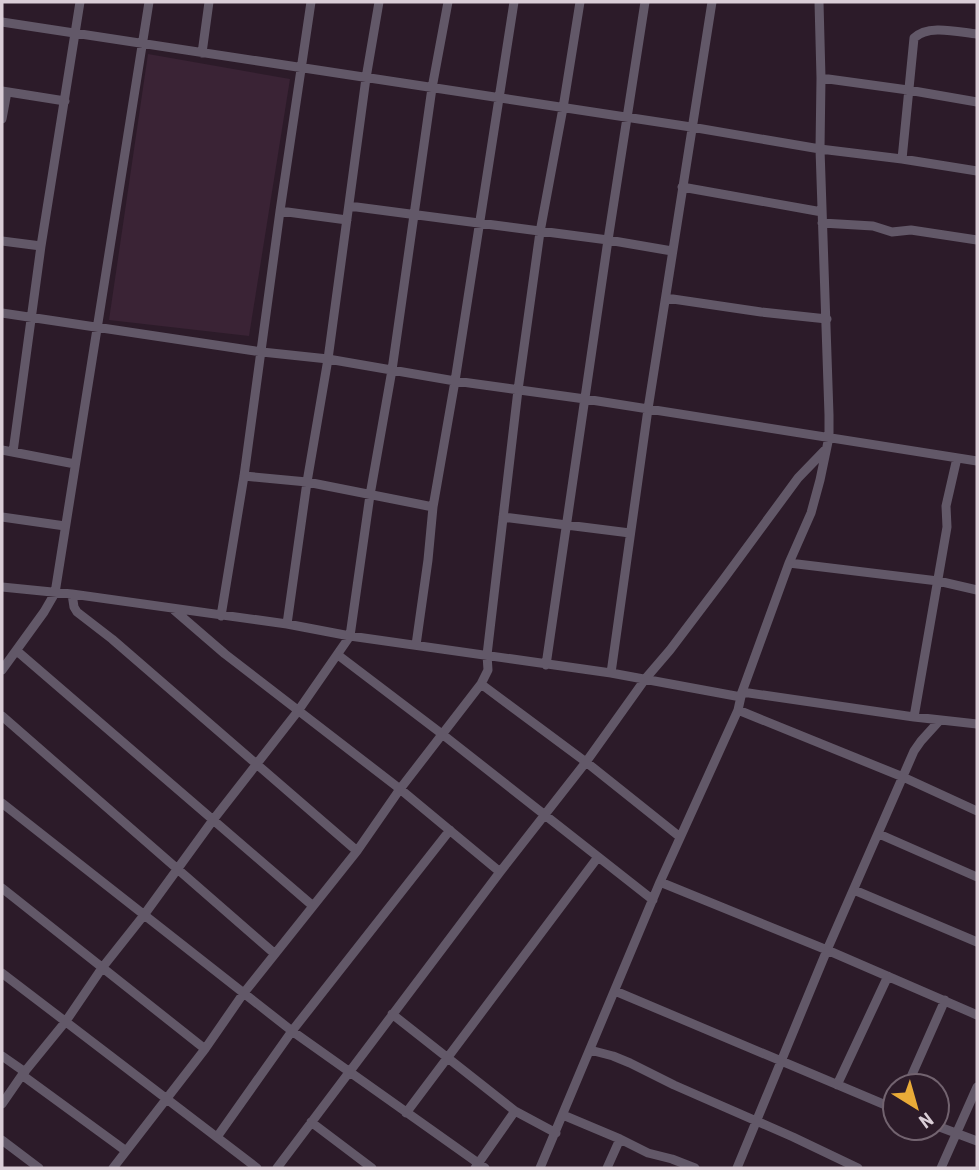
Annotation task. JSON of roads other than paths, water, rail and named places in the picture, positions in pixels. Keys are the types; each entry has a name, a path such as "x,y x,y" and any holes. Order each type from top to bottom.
{"street":[{"path":"13,452 41,246 80,2"},
{"path":"2,670 55,593 149,2"},
{"path":"202,53 209,2"},
{"path":"220,616 244,476 312,2"},
{"path":"287,624 379,2"},
{"path":"2,1104 213,820 298,711 350,636 370,495 392,370 432,88 448,2"},
{"path":"416,645 433,507 514,2"},
{"path":"113,1168 205,1049 243,994 357,852 400,789 481,684 488,670 487,655 518,390 540,232 580,2"},
{"path":"546,664 645,2"},
{"path":"611,673 648,409 712,2"},
{"path":"540,1168 660,882 738,710 741,694 789,563 811,513 820,480 829,438 820,149 819,2"},
{"path":"2,22 977,171"},
{"path":"902,159 914,38 920,32 930,30 977,34"},
{"path":"821,78 977,102"},
{"path":"2,119 4,91 65,101"},
{"path":"682,187 822,212"},
{"path":"349,206 672,251"},
{"path":"281,211 347,219"},
{"path":"822,223 873,226 892,232 911,230 977,240"},
{"path":"2,241 41,246"},
{"path":"666,298 827,319"},
{"path":"2,313 262,352 328,359 977,461"},
{"path":"277,1168 798,478 826,449"},
{"path":"2,450 75,464"},
{"path":"914,717 947,527 946,506 957,458"},
{"path":"244,476 307,482 433,507"},
{"path":"2,517 65,526"},
{"path":"503,517 630,533"},
{"path":"789,563 938,582 977,590"},
{"path":"2,587 287,624 350,636 741,694 977,724"},
{"path":"72,594 74,607 78,612 357,852"},
{"path":"172,609 225,654 400,789 499,872"},
{"path":"17,650 313,906"},
{"path":"338,655 653,900"},
{"path":"481,684 586,762 680,837"},
{"path":"738,710 903,777 977,811"},
{"path":"2,716 275,954"},
{"path":"737,1168 827,950 903,777 921,740 940,720"},
{"path":"2,803 243,994 480,1167 515,1111"},
{"path":"217,1137 292,1031 450,830"},
{"path":"879,834 977,877"},
{"path":"406,1113 598,857"},
{"path":"660,882 977,1015"},
{"path":"2,888 205,1049"},
{"path":"854,890 977,942"},
{"path":"2,973 257,1168"},
{"path":"837,1085 888,976"},
{"path":"615,991 881,1102"},
{"path":"913,1072 945,1000"},
{"path":"392,1014 515,1111 556,1133"},
{"path":"590,1050 630,1063 858,1168"},
{"path":"2,1056 126,1151"},
{"path":"941,1168 977,1087"},
{"path":"563,1115 670,1163 695,1168"},
{"path":"311,1122 372,1168"},
{"path":"951,1132 977,1141"},
{"path":"607,1168 620,1139"},
{"path":"2,1140 39,1168"}]}
